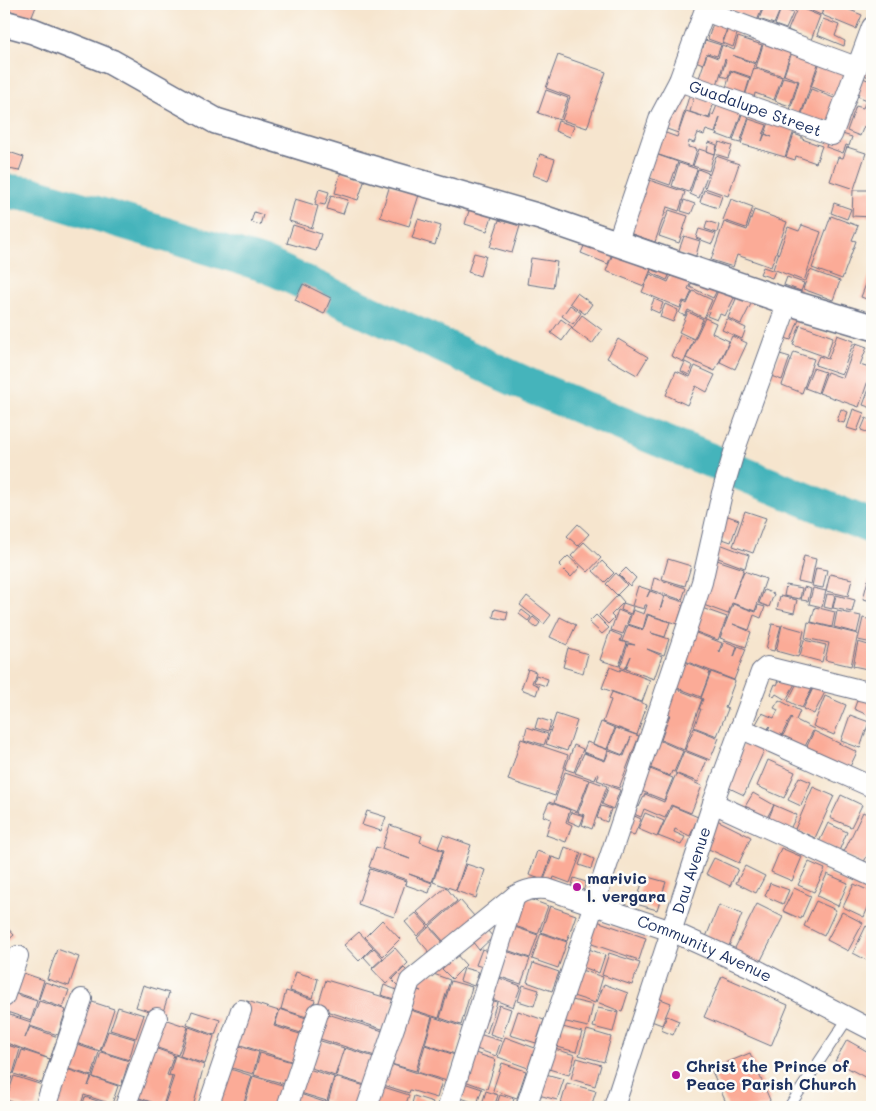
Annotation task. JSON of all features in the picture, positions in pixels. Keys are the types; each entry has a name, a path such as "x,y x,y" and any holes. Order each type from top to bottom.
{"street":[{"path":"617,244 660,117 679,81 706,7 856,67 872,27"},
{"path":"4,23 32,31 111,62 216,120 380,171 540,217 788,302 872,328"},
{"name":"Guadalupe Street","path":"679,81 832,135 856,67"},
{"path":"526,1107 702,582 722,493 735,449 788,302"},
{"name":"Dau Avenue","path":"614,1107 713,803 758,678 767,667 872,693"},
{"path":"740,728 872,787"},
{"path":"713,803 872,876"},
{"name":"Community Avenue","path":"367,1107 410,981 515,896 526,890 547,889 671,931 755,969 872,1030"},
{"path":"448,1107 515,896"},
{"path":"4,997 18,956"},
{"path":"45,1107 82,999"},
{"path":"208,1107 241,1010"},
{"path":"287,1107 318,1013"},
{"path":"126,1107 157,1018"}],"lane":[{"path":"789,1107 848,1018"}],"building":[{"path":"4,4 37,4 31,19 4,8"},
{"path":"718,4 764,4 757,21"},
{"path":"765,4 781,8 774,24 759,19"},
{"path":"774,4 790,4 788,9"},
{"path":"791,4 805,4 803,9 820,16 811,40 788,30 796,11 789,9"},
{"path":"807,4 825,4 821,15 805,8"},
{"path":"826,4 835,4 862,15 856,29 822,15"},
{"path":"839,4 858,4 855,10"},
{"path":"781,8 793,13 786,29 775,25"},
{"path":"823,19 839,25 835,36 845,41 844,46 817,35"},
{"path":"714,20 728,25 722,44 708,39"},
{"path":"729,25 739,28 733,47 723,43"},
{"path":"738,37 762,45 756,63 732,55 755,64 751,77 730,70 728,78 721,76 725,59 717,85 699,78 707,54 718,58 722,45 734,50"},
{"path":"765,38 792,48 783,76 756,67"},
{"path":"705,40 721,45 717,56 707,53 703,64 693,60 698,46 703,48"},
{"path":"793,49 820,58 801,114 790,110 799,81 784,75"},
{"path":"872,49 872,102 855,95 863,78 870,81 871,78 862,74"},
{"path":"558,55 606,72 587,128 562,120 570,97 546,88"},
{"path":"820,62 850,72 841,98 811,87"},
{"path":"754,68 782,77 774,100 755,93 754,99 745,96"},
{"path":"731,71 750,78 745,94 726,88"},
{"path":"783,77 798,81 790,106 775,101"},
{"path":"811,89 839,100 831,123 822,120 821,123 801,116"},
{"path":"546,90 568,98 560,120 538,113"},
{"path":"677,90 690,93 678,133 664,128"},
{"path":"694,96 714,102 709,118 690,112"},
{"path":"718,103 742,111 732,140 716,134 720,117 715,133 706,130 704,135 698,133 694,143 689,141 688,147 697,149 692,166 656,154 663,132 677,137 686,111 710,119"},
{"path":"865,103 872,105 872,129 864,126 860,136 847,131 856,106 863,108"},
{"path":"743,111 750,113 740,143 733,141"},
{"path":"749,119 767,125 764,133 762,133 764,134 762,141 770,119 795,128 785,157 741,144"},
{"path":"558,121 574,126 570,137 555,131"},
{"path":"839,133 852,137 849,146 846,145 843,153 826,147 829,136"},
{"path":"794,134 822,146 816,163 796,156 795,160 786,157"},
{"path":"709,142 717,145 715,154 707,151"},
{"path":"719,142 732,146 728,158 715,154"},
{"path":"847,147 866,153 854,189 830,181 838,157 843,158"},
{"path":"699,149 714,154 709,171 693,166"},
{"path":"9,152 24,157 19,171 4,168"},
{"path":"540,154 555,159 548,181 533,175"},
{"path":"655,154 678,162 670,185 647,177"},
{"path":"716,156 739,164 728,196 705,188"},
{"path":"679,163 697,169 689,192 672,186"},
{"path":"698,169 708,173 699,198 690,194"},
{"path":"341,171 365,179 358,200 335,193"},
{"path":"646,179 685,192 679,211 667,207 655,242 629,233"},
{"path":"390,185 419,195 409,226 380,217"},
{"path":"319,189 329,192 325,205 315,203"},
{"path":"704,190 722,196 718,208 700,202"},
{"path":"853,190 872,190 872,217 852,216"},
{"path":"331,195 348,200 343,214 327,209"},
{"path":"295,199 318,206 312,228 289,221"},
{"path":"731,199 753,207 746,228 723,220"},
{"path":"684,200 695,204 691,214 681,211"},
{"path":"834,203 851,209 847,219 831,213"},
{"path":"471,204 494,211 487,231 465,224"},
{"path":"669,210 688,216 679,243 659,236"},
{"path":"754,210 787,222 771,267 737,255 733,267 711,260 724,222 747,230"},
{"path":"254,212 263,215 260,225 251,222"},
{"path":"831,216 858,226 852,240 856,241 842,279 812,268"},
{"path":"418,219 441,226 435,245 412,238"},
{"path":"499,220 520,226 512,253 490,247"},
{"path":"707,221 719,225 717,233 705,229"},
{"path":"293,225 321,234 316,251 287,243"},
{"path":"802,225 821,232 804,281 773,269 788,227 799,231"},
{"path":"699,229 716,234 712,244 696,238"},
{"path":"684,236 700,241 695,259 678,253"},
{"path":"588,237 614,248 608,264 581,253"},
{"path":"616,246 654,262 644,286 606,271"},
{"path":"474,253 486,256 480,276 468,272"},
{"path":"531,258 557,262 553,288 527,284"},
{"path":"655,262 672,269 667,280 650,272"},
{"path":"763,267 775,271 772,278 760,274"},
{"path":"674,269 693,277 688,289 692,291 687,302 683,301 680,308 642,292 650,274 668,282"},
{"path":"872,269 872,301 861,297"},
{"path":"810,270 840,281 833,300 803,289"},
{"path":"697,273 720,284 713,298 690,287"},
{"path":"787,277 804,283 801,291 784,285"},
{"path":"303,284 331,298 324,314 295,300"},
{"path":"720,286 735,296 725,316 720,314 717,320 707,316"},
{"path":"693,291 712,300 704,318 688,310 685,316 679,313 684,302 687,304"},
{"path":"577,293 592,304 585,314 570,303"},
{"path":"738,294 753,300 741,324 728,318"},
{"path":"654,299 663,303 659,313 650,309"},
{"path":"665,304 678,310 673,322 660,317"},
{"path":"570,305 581,313 573,324 562,316"},
{"path":"688,312 703,319 694,339 679,332"},
{"path":"791,314 800,317 791,340 782,337"},
{"path":"582,315 602,330 592,344 572,329"},
{"path":"705,318 716,323 712,333 729,341 715,371 686,358"},
{"path":"561,319 572,327 562,341 551,333"},
{"path":"727,319 746,328 742,339 722,330"},
{"path":"800,325 833,337 826,357 793,345"},
{"path":"680,335 693,341 684,362 671,356"},
{"path":"837,335 854,341 842,374 815,365 819,356 828,359"},
{"path":"732,336 747,343 735,369 720,362"},
{"path":"618,339 648,357 637,375 607,358"},
{"path":"856,343 867,347 860,365 872,369 859,407 819,393 827,372 843,378"},
{"path":"794,352 814,359 802,393 782,385"},
{"path":"780,354 790,357 782,380 771,376"},
{"path":"685,362 693,366 689,375 681,371"},
{"path":"695,366 715,375 707,392 696,386 687,405 666,395 676,371 690,377"},
{"path":"813,368 825,372 818,393 805,388"},
{"path":"872,381 872,408 863,405"},
{"path":"841,409 848,412 844,423 837,421"},
{"path":"853,409 864,413 857,431 847,428"},
{"path":"866,418 872,421 872,434 861,430"},
{"path":"745,511 766,518 753,553 733,546"},
{"path":"725,515 739,520 731,542 717,537"},
{"path":"578,524 589,534 578,546 567,536"},
{"path":"584,542 601,558 588,572 571,556"},
{"path":"717,543 749,555 745,568 713,556"},
{"path":"568,556 580,567 571,577 559,565"},
{"path":"804,556 816,559 811,584 798,581"},
{"path":"668,559 691,566 685,586 662,579"},
{"path":"714,559 744,569 733,598 744,571 766,579 755,611 732,603 728,614 698,603"},
{"path":"602,561 614,573 605,582 593,571"},
{"path":"626,568 636,578 630,586 619,575"},
{"path":"816,568 827,570 823,588 812,586"},
{"path":"616,573 627,585 617,595 606,584"},
{"path":"830,574 852,579 848,596 826,591"},
{"path":"654,578 686,588 682,600 651,590"},
{"path":"868,580 872,581 872,601 863,599"},
{"path":"786,585 802,588 800,599 784,596"},
{"path":"638,586 650,590 647,597 650,591 664,596 660,610 665,596 684,602 677,624 647,614 643,629 628,624 633,610 644,614 647,605 645,605 644,609 633,606 631,614 621,610 623,603 632,606"},
{"path":"804,587 811,589 808,601 801,600"},
{"path":"813,588 826,591 822,607 809,604"},
{"path":"764,590 774,594 769,607 759,603"},
{"path":"827,594 835,595 832,609 824,607"},
{"path":"618,595 624,602 611,615 614,618 608,624 599,615"},
{"path":"836,595 855,600 852,612 833,608"},
{"path":"527,596 551,615 544,624 520,605"},
{"path":"780,596 797,600 794,613 777,609"},
{"path":"733,604 756,612 758,605 765,607 761,618 754,615 749,630 733,624 751,632 746,647 720,638"},
{"path":"699,607 727,617 718,640 691,630"},
{"path":"815,607 835,612 832,627 811,622"},
{"path":"495,609 508,612 506,620 493,617"},
{"path":"522,610 531,617 528,621 519,614"},
{"path":"618,610 630,615 623,634 611,630"},
{"path":"837,611 861,616 857,633 834,627"},
{"path":"596,615 609,628 602,634 589,622"},
{"path":"648,615 670,622 665,637 651,633 669,639 664,655 647,649 662,656 654,679 626,669 631,656 625,669 620,667 628,644 635,645 622,641 628,625 643,630"},
{"path":"533,617 540,623 536,628 529,622"},
{"path":"560,617 576,625 567,645 550,637"},
{"path":"863,618 872,620 872,643 858,640"},
{"path":"808,622 858,634 851,666 825,660 829,643 805,638"},
{"path":"772,624 781,626 774,651 766,649"},
{"path":"782,625 804,631 798,657 776,651"},
{"path":"610,631 622,636 620,641 627,643 619,666 600,660"},
{"path":"691,631 722,643 720,652 724,641 737,646 734,657 738,646 746,649 734,680 680,659"},
{"path":"804,640 826,645 822,662 800,656"},
{"path":"858,642 872,646 872,670 853,666"},
{"path":"568,648 588,654 583,673 563,667"},
{"path":"680,660 710,672 701,697 670,685"},
{"path":"610,667 650,680 642,702 602,688"},
{"path":"528,669 536,672 532,683 539,686 536,695 521,689"},
{"path":"711,672 735,681 725,708 728,709 717,736 694,727 701,709 699,709 703,699 701,698"},
{"path":"783,672 797,680 786,700 776,694 774,697 771,694"},
{"path":"536,675 548,679 546,686 534,682"},
{"path":"800,677 814,685 802,708 788,701"},
{"path":"816,682 827,688 814,714 803,709"},
{"path":"671,687 702,699 684,750 661,740 669,717 661,713"},
{"path":"612,692 647,705 637,735 603,722"},
{"path":"859,695 872,700 870,716 854,709"},
{"path":"825,696 846,705 834,735 813,726"},
{"path":"779,700 800,711 796,720 814,729 801,754 779,743 791,717 778,742 765,735 770,726 766,731 756,724 762,713 774,718 778,710 774,708"},
{"path":"556,714 577,721 567,751 546,744"},
{"path":"850,715 869,722 860,748 841,741"},
{"path":"538,718 551,722 548,732 535,728"},
{"path":"601,722 615,728 607,749 593,744"},
{"path":"527,727 548,734 544,745 524,739"},
{"path":"616,728 639,736 619,788 597,780 599,775 597,774 595,780 575,773 584,753 605,761 609,751 624,756 631,737 623,755 608,749"},
{"path":"694,728 719,738 710,760 685,750"},
{"path":"814,731 857,752 846,775 803,755"},
{"path":"748,735 767,744 744,795 725,786"},
{"path":"654,738 683,751 674,772 672,771 670,776 643,765"},
{"path":"521,739 568,755 555,796 508,780"},
{"path":"587,742 608,750 605,760 583,752"},
{"path":"574,745 583,749 574,772 565,769"},
{"path":"684,751 707,760 698,782 675,773"},
{"path":"768,760 795,772 784,798 757,786"},
{"path":"645,767 673,778 664,800 636,789"},
{"path":"565,772 589,780 577,812 554,803"},
{"path":"676,774 702,786 691,813 671,805 665,818 644,809 641,817 627,811 630,803 639,807 645,794 664,802"},
{"path":"799,777 811,782 801,806 788,800"},
{"path":"590,780 607,786 592,829 582,825 585,815 578,813"},
{"path":"609,786 620,790 613,809 602,804"},
{"path":"813,787 834,796 815,838 795,829"},
{"path":"753,793 774,805 764,823 743,810"},
{"path":"841,795 862,805 851,827 830,818"},
{"path":"549,802 570,810 566,822 572,825 566,842 546,835 551,819 543,816"},
{"path":"774,805 797,815 787,835 766,825"},
{"path":"601,806 611,809 607,822 597,818"},
{"path":"672,806 698,817 690,836 675,829 674,832 685,837 681,845 658,836"},
{"path":"367,811 386,817 381,831 362,825"},
{"path":"571,812 584,816 580,826 568,821"},
{"path":"863,812 872,817 872,846 863,864 843,854"},
{"path":"628,813 641,819 634,836 620,830"},
{"path":"645,813 664,821 657,837 638,829"},
{"path":"715,819 751,837 739,863 702,846"},
{"path":"828,823 847,832 839,851 819,842"},
{"path":"390,825 422,836 420,842 443,851 432,882 409,874 432,883 429,893 406,885 407,880 369,867 376,847 410,859 382,848"},
{"path":"443,835 471,845 456,890 433,882 444,850 438,848"},
{"path":"565,847 581,853 570,883 554,877 552,883 544,880 552,857 561,860"},
{"path":"781,848 802,857 792,881 771,872"},
{"path":"537,851 551,856 543,880 529,875"},
{"path":"583,854 594,859 591,869 579,865"},
{"path":"714,858 738,869 730,886 706,874"},
{"path":"809,862 825,869 814,892 798,885"},
{"path":"466,864 485,870 476,898 456,891"},
{"path":"745,866 765,876 756,893 736,883"},
{"path":"370,869 406,881 394,917 358,904"},
{"path":"827,874 848,883 838,906 817,896"},
{"path":"644,876 666,882 657,910 636,904"},
{"path":"574,878 586,882 582,895 570,891"},
{"path":"770,883 789,890 783,904 765,896"},
{"path":"854,884 872,892 872,898 864,917 843,907"},
{"path":"446,887 457,901 429,925 417,912"},
{"path":"794,888 811,896 801,919 783,911"},
{"path":"519,895 548,906 538,934 509,924"},
{"path":"460,900 475,917 445,943 430,926"},
{"path":"816,901 836,910 824,936 804,926"},
{"path":"757,904 783,917 758,966 733,952"},
{"path":"719,905 742,914 729,946 706,937"},
{"path":"550,906 576,915 567,941 541,932"},
{"path":"842,912 863,923 848,951 827,940"},
{"path":"416,913 428,926 417,936 405,922"},
{"path":"591,919 646,938 639,960 583,941"},
{"path":"382,920 400,939 383,956 365,937"},
{"path":"4,924 14,935 4,944"},
{"path":"509,925 538,935 530,958 501,948"},
{"path":"866,926 872,929 872,963 853,953"},
{"path":"429,927 443,942 430,953 417,938"},
{"path":"487,930 493,937 479,950 472,941"},
{"path":"359,932 373,947 359,961 344,945"},
{"path":"541,933 567,942 558,968 532,959"},
{"path":"374,948 383,958 373,967 364,957"},
{"path":"395,948 408,963 386,984 372,969"},
{"path":"586,948 605,955 599,973 580,966"},
{"path":"57,949 79,957 69,986 47,979"},
{"path":"482,949 492,952 486,968 476,965"},
{"path":"500,949 530,959 521,984 492,974"},
{"path":"455,953 466,965 452,979 438,965"},
{"path":"609,953 640,963 632,985 602,975"},
{"path":"533,963 559,972 552,991 527,982"},
{"path":"404,968 411,975 399,987 392,980"},
{"path":"464,968 479,972 474,986 460,981"},
{"path":"578,969 603,977 595,1003 570,995"},
{"path":"14,970 44,980 38,1000 8,990"},
{"path":"296,972 318,979 313,998 290,991"},
{"path":"428,972 450,980 439,1018 404,1007 410,988 421,991 413,988"},
{"path":"491,975 521,986 513,1007 484,996"},
{"path":"722,976 788,1005 771,1046 704,1017"},
{"path":"326,980 394,1000 385,1030 317,1008"},
{"path":"451,981 472,987 461,1025 440,1018"},
{"path":"45,982 69,990 63,1008 39,999"},
{"path":"604,984 628,993 622,1012 597,1002"},
{"path":"143,985 169,993 162,1015 136,1007"},
{"path":"384,985 397,990 394,999 381,995"},
{"path":"523,985 539,990 534,1006 518,1001"},
{"path":"7,991 37,1001 31,1020 4,1011"},
{"path":"286,991 315,1000 310,1018 281,1009"},
{"path":"653,996 671,1003 662,1025 643,1018"},
{"path":"486,998 497,1002 487,1033 475,1028"},
{"path":"83,999 114,1009 100,1051 70,1041"},
{"path":"568,999 593,1005 588,1027 562,1021"},
{"path":"39,1001 66,1010 58,1035 30,1026"},
{"path":"247,1001 279,1011 274,1026 303,1035 294,1062 234,1043"},
{"path":"499,1005 511,1009 502,1038 490,1034"},
{"path":"118,1007 144,1015 136,1038 110,1030"},
{"path":"404,1008 432,1017 416,1071 384,1062"},
{"path":"598,1008 618,1012 613,1032 593,1027"},
{"path":"280,1009 309,1019 304,1034 275,1025"},
{"path":"192,1011 220,1020 215,1035 187,1025"},
{"path":"518,1011 544,1020 536,1043 510,1035"},
{"path":"321,1012 383,1031 375,1056 314,1037"},
{"path":"4,1013 31,1022 25,1038 30,1027 58,1037 50,1059 4,1042"},
{"path":"667,1016 679,1021 673,1035 661,1030"},
{"path":"158,1017 188,1027 178,1055 149,1045"},
{"path":"433,1017 463,1027 455,1054 425,1044"},
{"path":"555,1025 582,1032 576,1052 550,1045"},
{"path":"189,1027 214,1036 205,1064 180,1056"},
{"path":"587,1030 611,1037 604,1062 579,1055"},
{"path":"108,1031 135,1039 129,1060 101,1051"},
{"path":"476,1033 501,1041 496,1056 471,1047"},
{"path":"505,1037 535,1048 528,1068 498,1057"},
{"path":"311,1038 344,1048 335,1076 303,1065"},
{"path":"847,1040 872,1054 872,1081 835,1061"},
{"path":"69,1042 99,1052 92,1076 62,1067"},
{"path":"4,1044 20,1049 13,1074 4,1071"},
{"path":"232,1044 259,1052 253,1074 225,1066"},
{"path":"425,1045 455,1055 447,1081 417,1072"},
{"path":"149,1046 174,1055 167,1075 172,1077 163,1106 131,1095"},
{"path":"548,1047 575,1055 569,1075 542,1067"},
{"path":"345,1048 374,1057 365,1085 336,1076"},
{"path":"22,1050 50,1059 42,1083 14,1074"},
{"path":"101,1052 129,1061 121,1086 93,1077"},
{"path":"472,1052 496,1060 487,1089 462,1080"},
{"path":"260,1053 292,1062 285,1084 254,1075"},
{"path":"750,1053 770,1100 767,1107 728,1107 711,1069"},
{"path":"175,1055 204,1065 193,1107 164,1106 174,1076 169,1075"},
{"path":"577,1058 601,1065 595,1086 571,1079"},
{"path":"502,1063 526,1071 517,1098 493,1090"},
{"path":"390,1064 442,1081 437,1098 410,1090 409,1093 377,1083"},
{"path":"60,1067 91,1077 88,1086 92,1077 118,1086 112,1104 84,1095 80,1107 48,1107"},
{"path":"224,1067 252,1076 243,1105 231,1102 243,1106 244,1104 252,1107 211,1107"},
{"path":"302,1067 334,1077 327,1101 294,1091"},
{"path":"4,1073 12,1076 4,1101"},
{"path":"542,1073 564,1079 557,1100 535,1094"},
{"path":"14,1076 42,1085 35,1107 27,1107 6,1100"},
{"path":"253,1076 285,1086 278,1107 257,1107 245,1103"},
{"path":"335,1077 365,1086 358,1107 346,1107 328,1102"},
{"path":"461,1082 482,1089 477,1104 456,1096"},
{"path":"567,1083 596,1091 591,1107 560,1107"},
{"path":"377,1085 409,1095 405,1107 370,1107"},
{"path":"486,1091 498,1095 494,1107 481,1107"},
{"path":"294,1092 327,1103 325,1107 289,1107"},
{"path":"500,1095 514,1099 511,1107 496,1107"},
{"path":"131,1096 162,1107 127,1107"},
{"path":"414,1096 433,1102 431,1107 411,1107"},
{"path":"85,1097 110,1105 110,1107 82,1107"},
{"path":"4,1101 21,1107 4,1107"}],"waterway":[{"path":"4,191 32,194 266,265 532,387 872,527"}],"place":[{"name":"marivic l. vergara","path":"577,887"},
{"name":"Christ the Prince of Peace Parish Church","path":"676,1075"}]}
